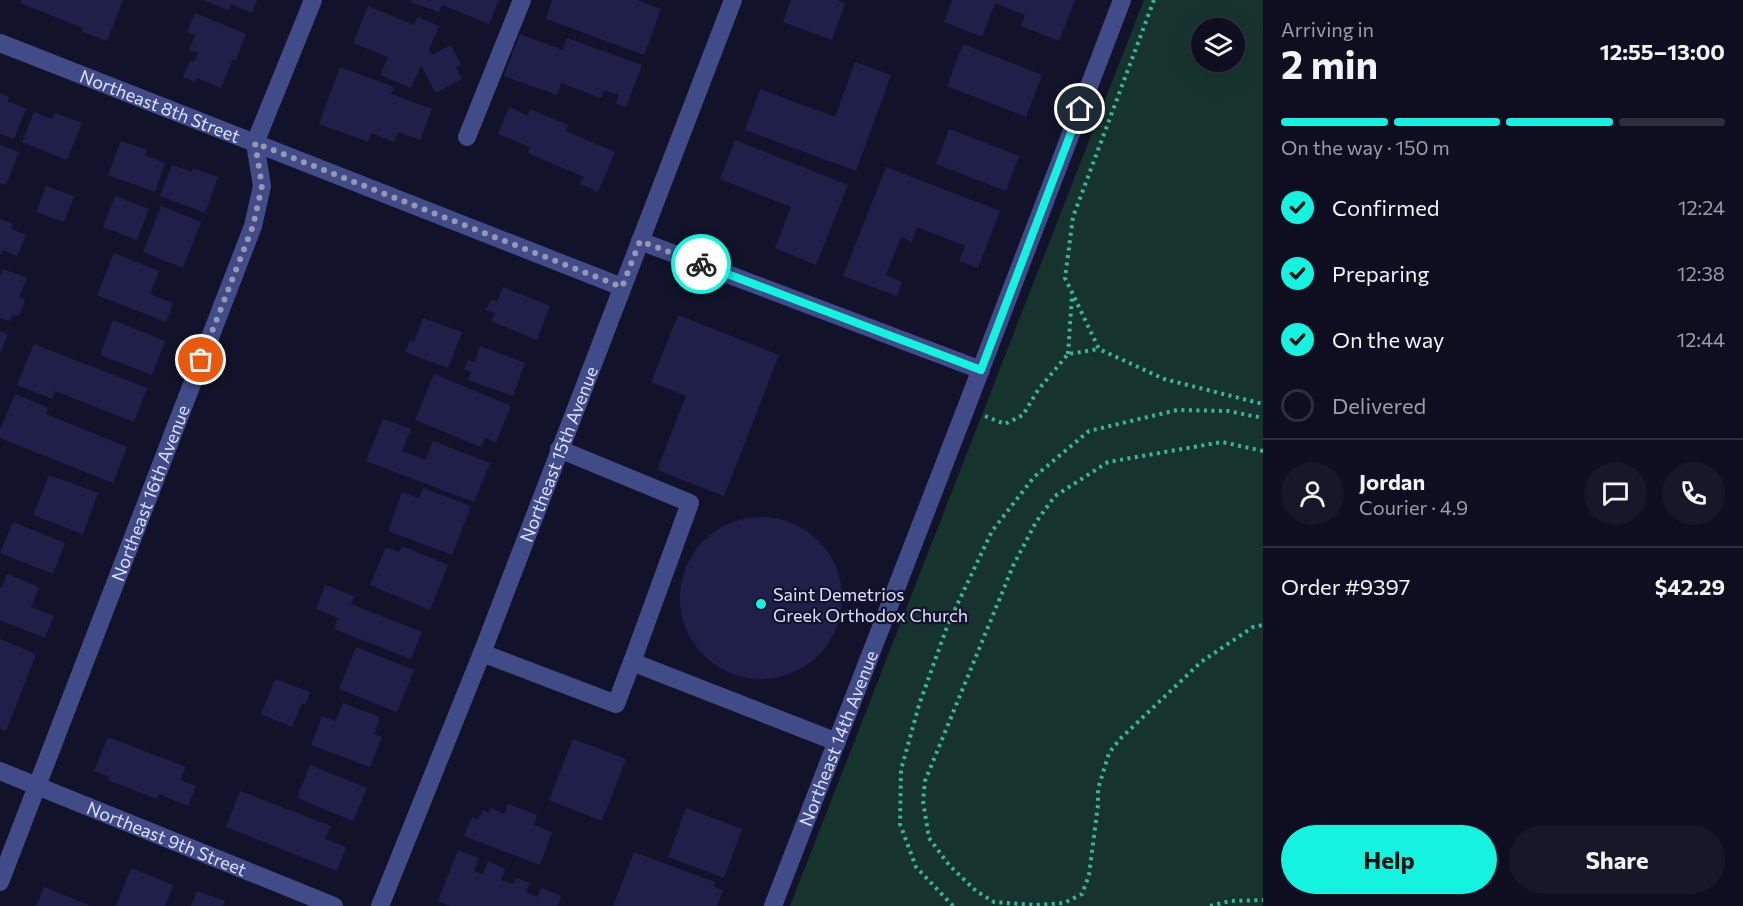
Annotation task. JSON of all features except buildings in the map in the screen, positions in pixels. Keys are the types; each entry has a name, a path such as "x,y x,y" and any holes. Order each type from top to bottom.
{"street":[{"path":"255,143 313,0"},
{"path":"467,137 522,0"},
{"name":"Northeast 15th Avenue","path":"380,906 482,653 733,0"},
{"name":"Northeast 14th Avenue","path":"773,906 1122,0"},
{"name":"Northeast 8th Street","path":"0,44 622,287"},
{"name":"Northeast 16th Avenue","path":"0,882 253,226 262,186 255,143"},
{"path":"640,241 981,370"},
{"path":"482,653 616,704 690,503 560,449"},
{"path":"632,662 837,742"},
{"name":"Northeast 9th Street","path":"0,771 334,906"}],"path":[{"path":"1099,349 1065,278 1073,217 1154,0"},
{"path":"966,408 1005,424 1023,415 1038,390 1068,354 1072,293"},
{"path":"1068,354 1099,349 1164,379 1263,404"},
{"path":"953,906 916,867 900,824 901,770 919,705 948,624 992,531 1034,477 1089,431 1177,410 1228,411 1263,418"},
{"path":"1263,451 1222,442 1108,462 1055,496 1036,522 1013,566 926,781 923,801 930,838 961,878 994,902 1036,905 1064,903 1082,894 1089,875 1098,789 1109,753 1120,739 1201,662 1253,627 1263,625"},
{"path":"1210,906 1230,901 1263,900"}],"green space":[{"path":"1144,0 1263,0 1263,906 790,906"}],"way so far":[{"path":"201,360 253,226 262,186 255,143 622,287 640,241 701,264"}],"place":[{"name":"Saint Demetrios Greek Orthodox Church","path":"761,604"}],"route":[{"path":"701,264 981,370 1080,109"}]}
